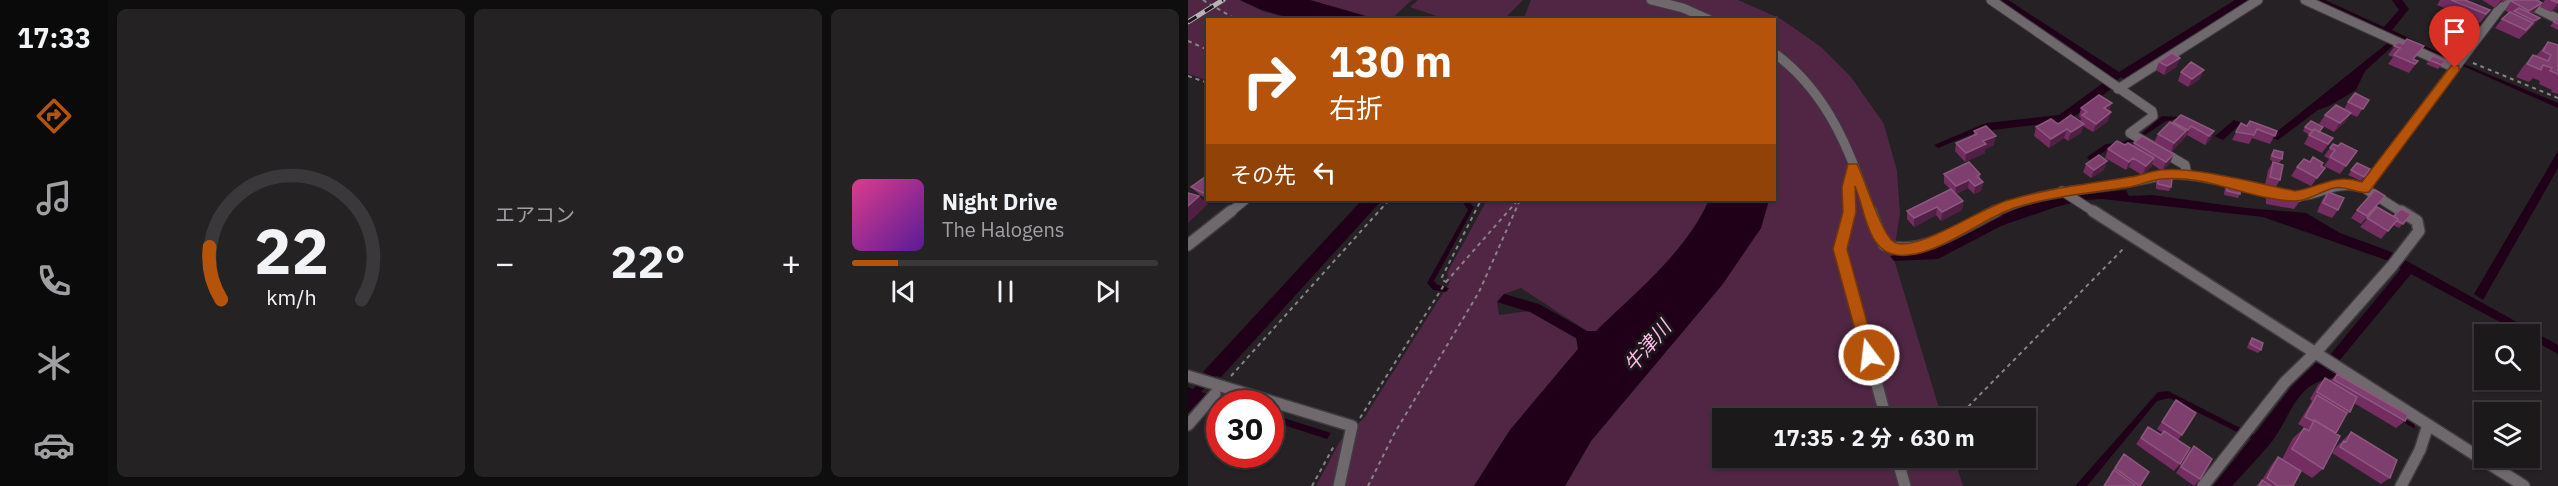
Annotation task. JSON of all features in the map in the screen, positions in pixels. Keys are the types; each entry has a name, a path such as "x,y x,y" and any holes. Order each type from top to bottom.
{"street":[{"path":"1651,0 1683,8 1706,18"},
{"path":"1991,0 2152,111 2153,116 2130,133 2185,165 2187,175"},
{"path":"2118,89 2258,0"},
{"path":"2305,0 2458,64"},
{"path":"2364,188 2501,7 2516,0"},
{"path":"2520,0 2558,19"},
{"path":"1776,53 1801,72 1813,87 1838,128 1878,234 1884,244 1898,250 1924,246 2009,205 2062,191 2132,182 2161,174 2187,175 2295,196 2311,194 2332,183 2350,183 2364,188 2411,216 2420,226 2396,261 2316,352 2284,382 2247,433 2203,486"},
{"path":"1852,167 1848,187 1849,212 1840,249 1883,408"},
{"path":"2062,191 2524,486"},
{"path":"1188,245 1244,201"},
{"path":"1188,425 1207,388 1352,426 1339,486"},
{"path":"2401,486 2420,450 2428,425"},
{"path":"1900,468 1905,486"}],"path":[{"path":"1203,0 1234,18"},
{"path":"1188,41 1206,49"},
{"path":"2458,64 2558,98"},
{"path":"1188,76 1206,82"},
{"path":"1207,388 1388,201"},
{"path":"1446,282 1441,279 1480,201"},
{"path":"1312,486 1338,439 1360,418 1446,282 1518,201"},
{"path":"1368,486 1395,434 1479,292 1519,201"},
{"path":"1967,408 2135,237"}],"shaded area":[{"path":"1188,0 1240,0 1262,11 1288,18 1206,18 1206,80 1188,74"},
{"path":"1310,0 1412,0 1392,18 1373,18"},
{"path":"1418,0 1523,0 1505,18 1442,18 1410,7"},
{"path":"1531,0 1738,0 1781,19 1821,47 1851,77 1884,124 1897,171 1900,214 1893,256 1939,408 1712,408 1712,468 1957,468 1963,486 1565,486 1591,441 1722,285 1761,228 1769,201 1776,201 1776,18 1524,18"},
{"path":"1486,201 1708,201 1699,219 1674,254 1596,331 1587,331 1521,288 1504,294 1497,302 1499,315 1530,311 1577,339 1578,349 1510,430 1474,486 1316,486 1340,441 1364,418 1450,282 1447,273"}],"water":[{"path":"1240,0 1310,0 1373,18 1298,18 1258,8"},
{"path":"1999,0 2008,0 2119,72 2235,0 2249,0 2124,79 2121,77 2116,81"},
{"path":"2314,0 2325,0 2384,27 2399,10 2392,0 2402,0 2409,9 2392,30 2454,60 2558,103 2558,108"},
{"path":"2390,41 2395,44 2365,71 2356,90 2318,110 2278,140 2238,126 2223,140 2177,119 2166,121 2136,141 2111,147 2090,161 2087,157 2106,144 2120,143 2140,135 2162,116 2179,117 2215,136 2234,120 2274,134"},
{"path":"2103,83 2111,89 2068,121 1977,132 1938,148 1934,145 1986,123 2059,115"},
{"path":"2558,151 2558,168 2483,300 2474,294"},
{"path":"2126,190 2129,196 2152,195 2246,208 2306,213 2340,233 2389,251 2520,324 2504,324 2411,274 2339,361 2330,355 2401,269 2389,261 2263,217 2102,199 2084,200 2056,207 2001,226 1938,259 1894,261 1890,256 1933,250 2017,208 2060,197"},
{"path":"1361,201 1381,201 1221,377 1216,376 1201,392 1206,394 1206,402 1201,400 1188,413 1188,387 1193,389 1207,374 1203,372"},
{"path":"1462,201 1468,201 1474,207 1434,281 1438,285 1449,288 1446,292 1433,290 1427,283 1468,210"},
{"name":"牛津川","path":"1708,201 1769,201 1761,228 1722,285 1591,441 1565,486 1474,486 1510,430 1578,349 1576,338 1530,312 1497,302 1504,294 1539,304 1587,331 1596,331 1674,254 1699,219"},
{"path":"2540,335 2558,345 2558,354 2540,344"},
{"path":"2316,363 2324,364 2414,423 2415,429 2333,378 2320,381 2310,386 2302,394 2270,444 2232,486 2213,486 2251,439 2169,398 2157,401 2087,486 2075,486 2158,392 2168,391 2254,435 2292,386"},
{"path":"1284,418 1331,433 1327,439 1284,425"}],"building":[{"path":"2451,0 2465,0 2490,10 2486,14"},
{"path":"2537,0 2542,3 2529,11 2511,1"},
{"path":"2519,8 2540,18 2534,21 2514,11"},
{"path":"2510,12 2533,23 2526,30 2502,19"},
{"path":"2407,39 2424,46 2413,59 2418,61 2415,64 2394,55 2400,48 2394,46 2398,42 2403,44"},
{"path":"2548,42 2558,45 2558,74 2550,71 2552,68 2543,65 2541,70 2527,64 2533,55 2548,61 2551,55 2543,51"},
{"path":"2172,53 2180,58 2167,66 2159,62"},
{"path":"2433,56 2445,61 2442,65 2429,60"},
{"path":"2191,62 2204,70 2192,79 2181,72"},
{"path":"2355,93 2369,100 2363,109 2348,102"},
{"path":"2099,95 2112,103 2104,108 2111,112 2096,124 2082,115 2087,112 2081,108"},
{"path":"2336,105 2351,113 2340,123 2325,115"},
{"path":"2071,115 2084,124 2071,132 2067,129 2051,139 2036,127 2051,119 2058,124"},
{"path":"2181,115 2214,131 2209,136 2191,126 2188,130 2173,122"},
{"path":"2250,121 2277,131 2275,136 2257,129 2254,135 2236,132 2241,123 2247,126"},
{"path":"2311,121 2323,127 2319,132 2305,127"},
{"path":"2170,122 2186,131 2174,143 2158,134"},
{"path":"1986,126 1996,136 1983,141 1986,144 1966,153 1956,143 1977,134 1974,131"},
{"path":"2314,129 2333,138 2328,144 2309,135"},
{"path":"2142,136 2174,154 2166,162 2134,143"},
{"path":"2117,141 2125,145 2128,143 2154,158 2146,166 2133,158 2129,162 2108,149"},
{"path":"2341,143 2357,151 2346,166 2330,157 2335,150 2330,148 2333,144 2338,146"},
{"path":"2274,150 2283,152 2282,159 2272,156"},
{"path":"2099,155 2107,161 2094,170 2086,164"},
{"path":"2313,157 2323,163 2321,166 2325,168 2317,178 2297,167 2304,159 2310,162"},
{"path":"1969,162 1980,174 1977,176 1983,182 1975,186 1969,180 1956,186 1944,174"},
{"path":"2273,162 2283,165 2280,180 2270,177"},
{"path":"2357,163 2370,169 2364,177 2351,170"},
{"path":"1206,176 1206,191 1203,193 1191,187"},
{"path":"2158,176 2172,179 2171,187 2158,184"},
{"path":"2227,182 2240,184 2240,194 2227,191"},
{"path":"1951,189 1963,201 1942,212 1937,207 1914,218 1907,211"},
{"path":"2271,189 2299,194 2300,201 2272,195"},
{"path":"2375,190 2385,196 2367,216 2357,210"},
{"path":"2328,192 2344,198 2338,210 2323,203"},
{"path":"1188,193 1199,196 1188,206"},
{"path":"2377,207 2398,219 2388,231 2367,218"},
{"path":"2401,209 2411,214 2403,224 2394,216"},
{"path":"2252,338 2263,343 2261,350 2250,344"},
{"path":"2337,374 2408,415 2405,421 2334,380"},
{"path":"2325,378 2357,397 2350,412 2317,392"},
{"path":"2317,395 2347,413 2336,433 2305,417"},
{"path":"2176,400 2196,413 2182,435 2162,422"},
{"path":"2314,420 2340,436 2323,469 2292,449 2304,428 2309,431"},
{"path":"2148,427 2161,435 2164,431 2190,448 2180,464 2141,438"},
{"path":"2351,432 2397,460 2390,478 2340,447 2344,441 2346,442"},
{"path":"2194,446 2212,459 2200,479 2181,467"},
{"path":"2124,454 2149,472 2140,486 2115,468"},
{"path":"2278,457 2301,471 2293,486 2278,486 2267,478"},
{"path":"2114,470 2135,485 2104,486"},
{"path":"2262,480 2271,486 2259,486"}],"railway":[{"path":"1188,22 1223,0"}],"route":[{"path":"1869,355 1840,249 1849,212 1848,187 1852,167 1867,200 1878,234 1884,244 1898,250 1924,246 2009,205 2062,191 2132,182 2161,174 2187,175 2295,196 2311,194 2332,183 2350,183 2364,188 2455,68"}]}
